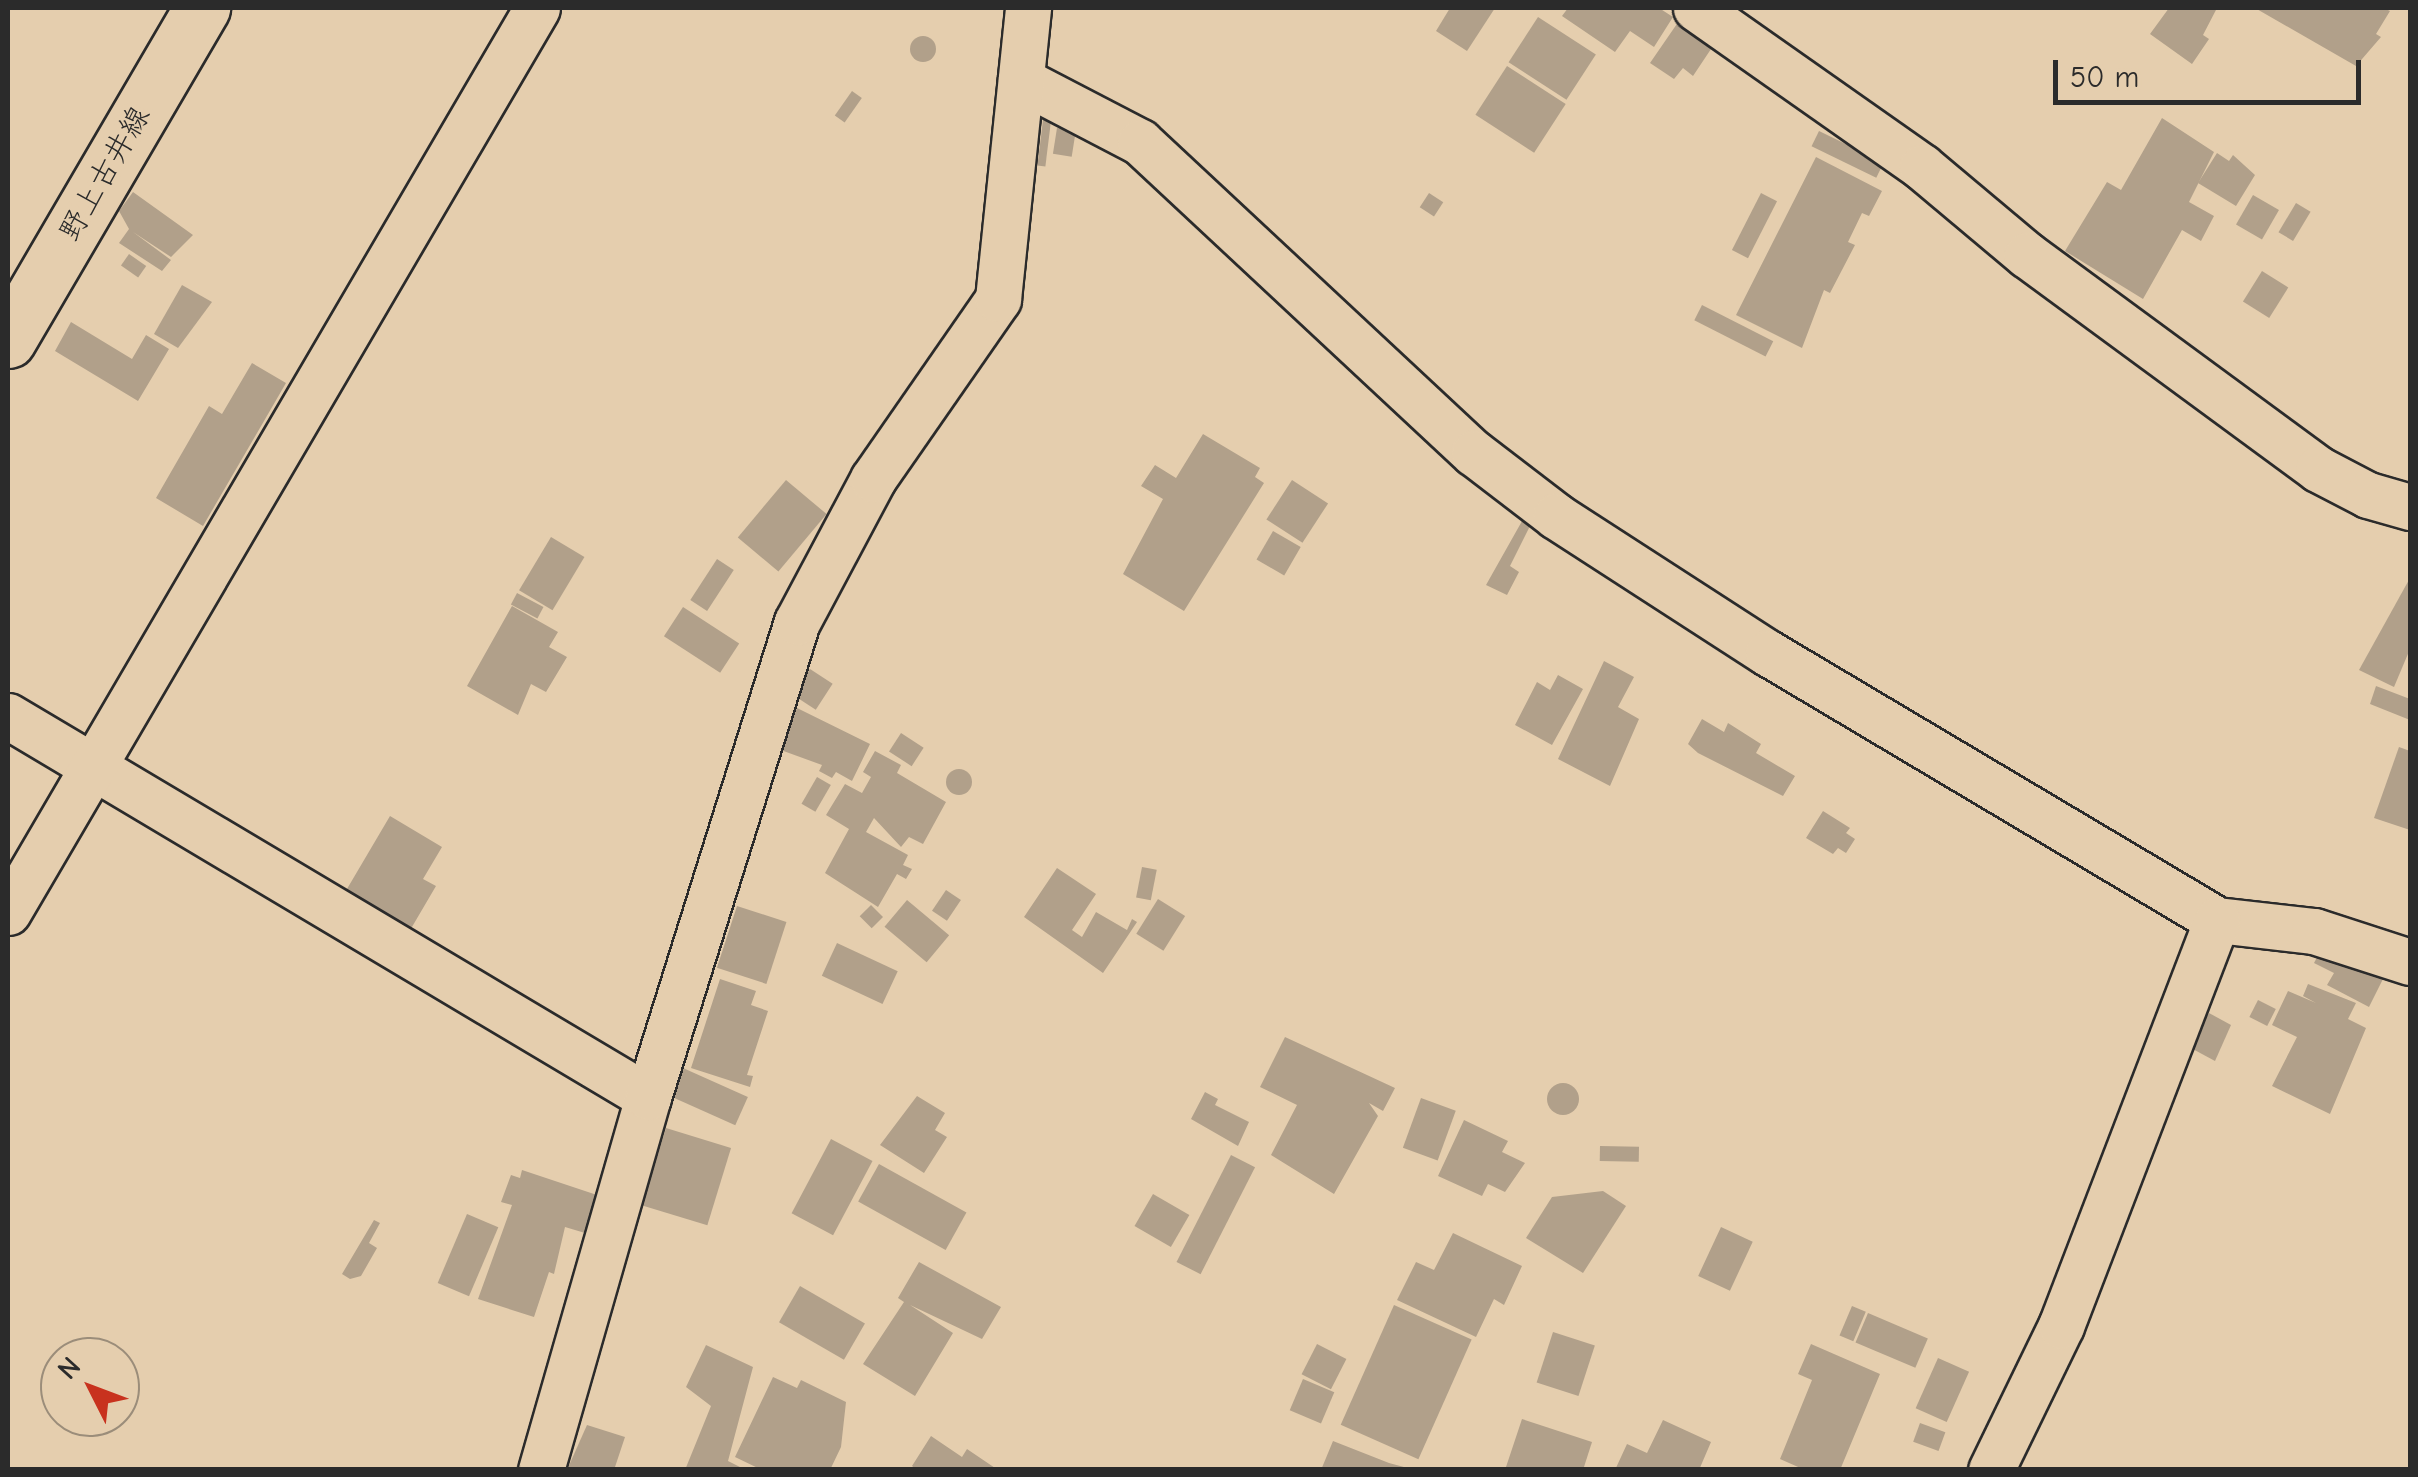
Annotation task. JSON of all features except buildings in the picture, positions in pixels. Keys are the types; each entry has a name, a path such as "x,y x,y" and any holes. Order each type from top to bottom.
{"main road":[{"name":"野上古井線","path":"8,340 202,8"}],"street":[{"path":"8,912 537,8"},
{"path":"542,1470 648,1098 797,622 873,479 998,299 1028,8"},
{"path":"1696,8 1922,167 2027,255 2318,469 2368,495 2410,507"},
{"path":"1021,80 1140,142 1474,452 1556,516 1876,720 2218,920 2314,931 2410,962"},
{"path":"8,716 648,1098"},
{"path":"1992,1470 2061,1326 2218,920"}]}
